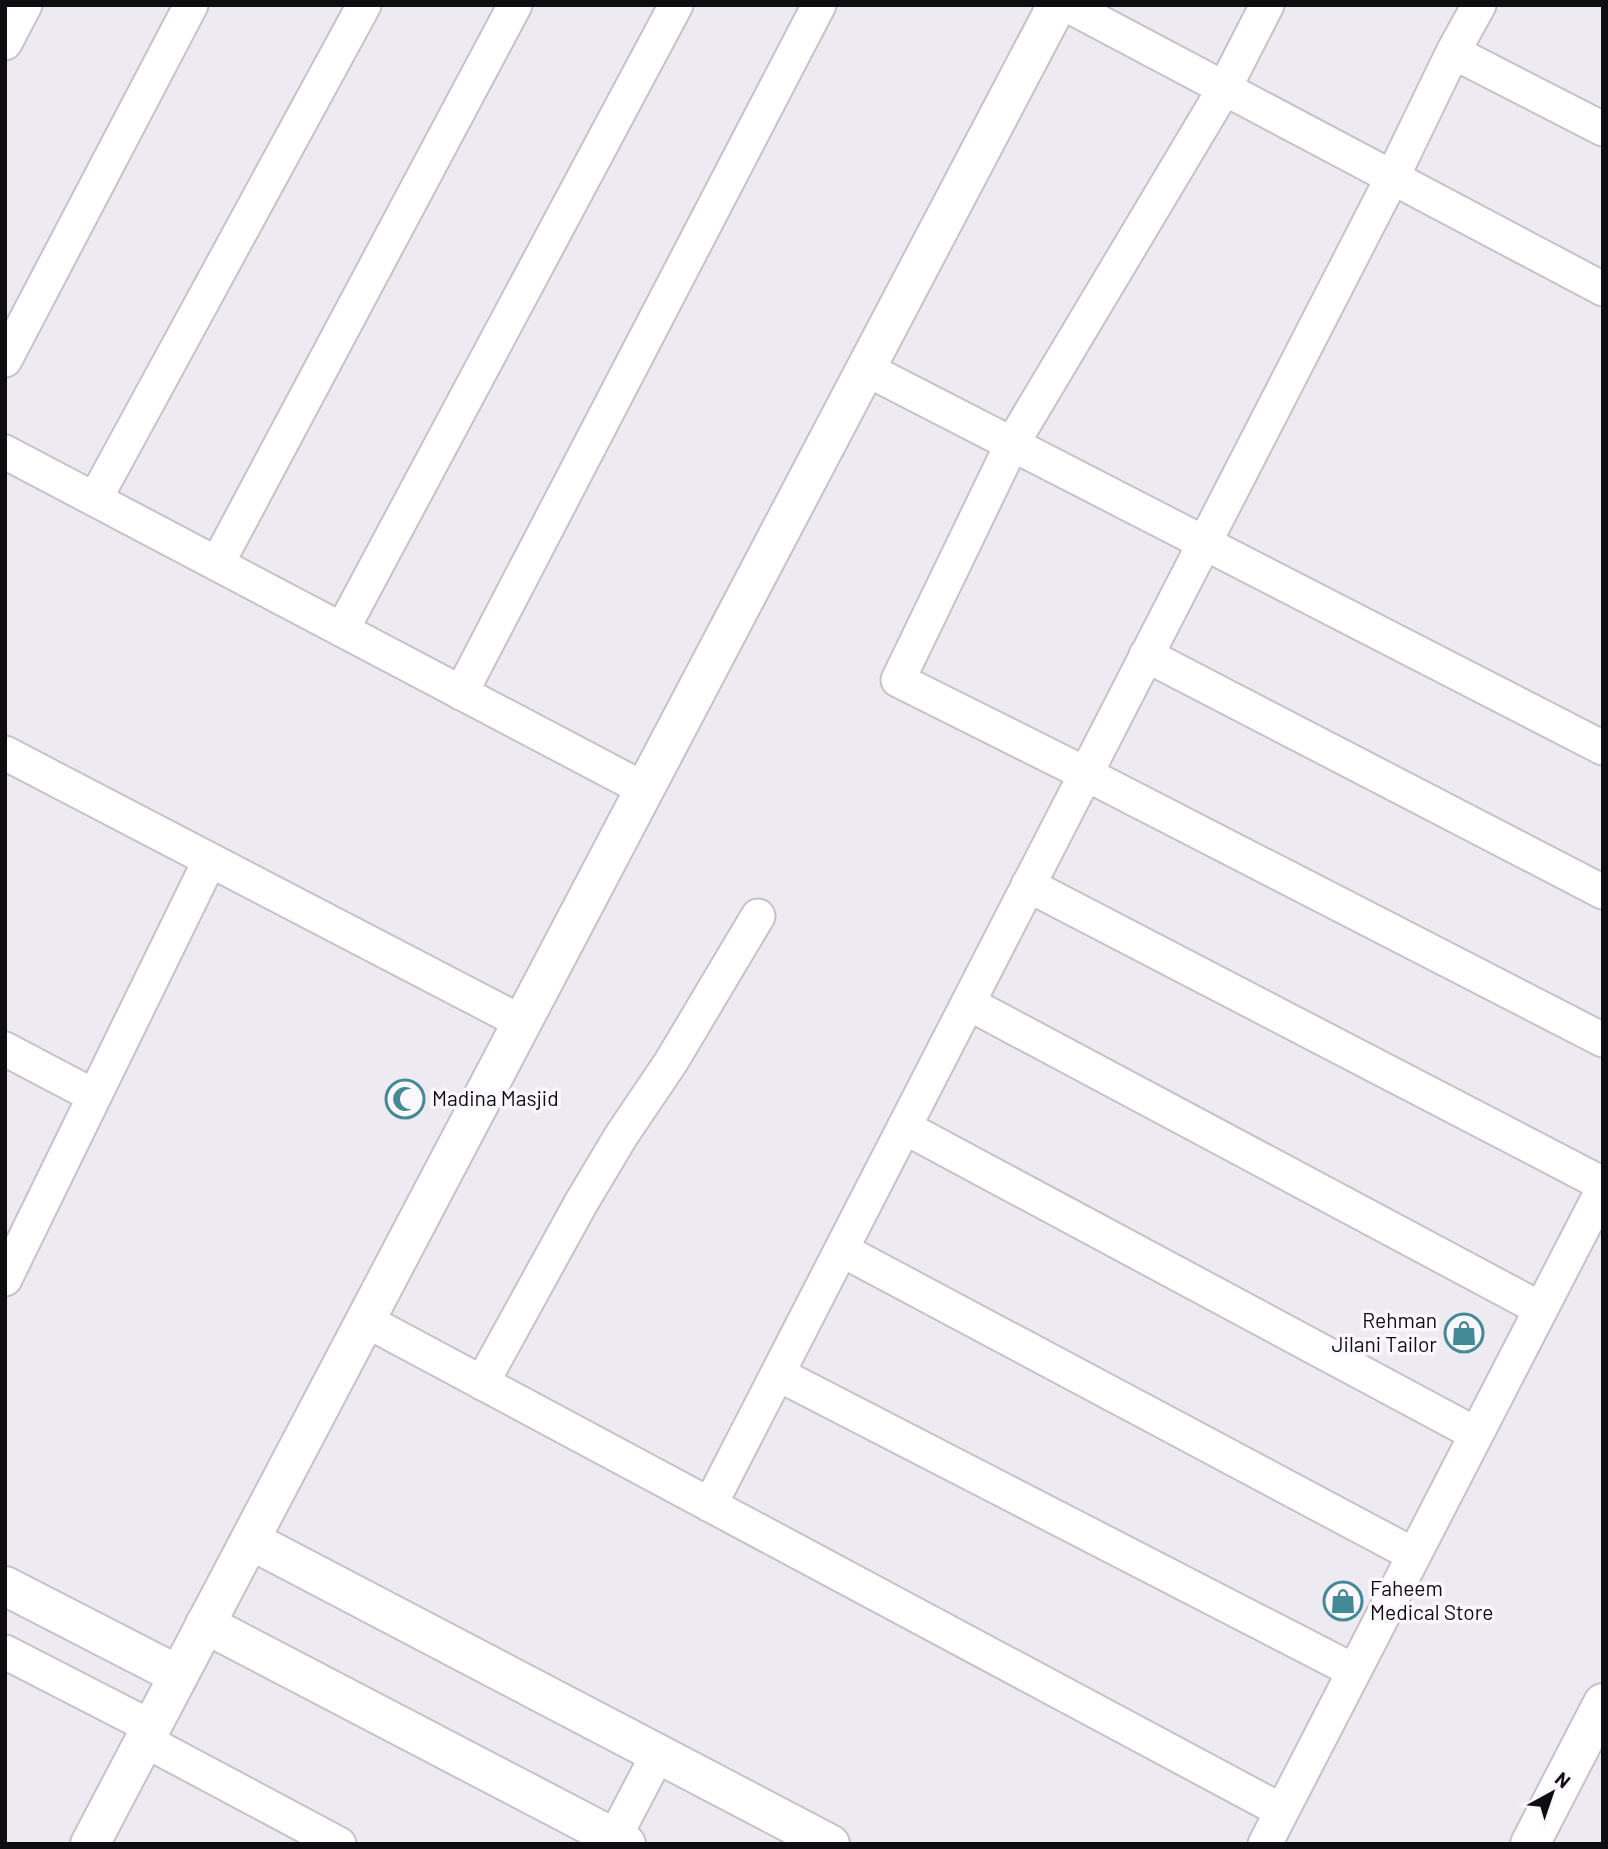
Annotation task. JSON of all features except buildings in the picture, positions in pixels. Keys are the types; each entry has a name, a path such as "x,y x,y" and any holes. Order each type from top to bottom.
{"street":[{"path":"5,43 25,5"},
{"path":"5,360 191,5"},
{"path":"95,499 364,5"},
{"path":"216,564 515,5"},
{"path":"342,630 676,5"},
{"path":"461,693 819,5"},
{"path":"90,1844 1057,5"},
{"path":"1067,5 1603,289"},
{"path":"1267,5 1224,89 1012,444 898,680 1603,1040"},
{"path":"710,1505 1479,5"},
{"path":"1453,52 1603,130"},
{"path":"866,369 1603,748"},
{"path":"5,452 644,789"},
{"path":"1146,655 1603,892"},
{"path":"5,753 523,1023"},
{"path":"5,1279 210,860"},
{"path":"1028,886 1603,1187 1265,1844"},
{"path":"482,1383 581,1203 621,1136 671,1062 758,916"},
{"path":"968,1003 1541,1309"},
{"path":"5,1049 94,1096"},
{"path":"904,1127 1476,1434"},
{"path":"842,1250 1413,1556"},
{"path":"365,1320 1282,1811"},
{"path":"778,1374 1353,1671"},
{"path":"250,1540 830,1844"},
{"path":"5,1586 178,1675"},
{"path":"205,1624 617,1842 658,1754"},
{"path":"5,1652 339,1844"},
{"path":"1530,1844 1603,1703"}],"place":[{"name":"Madina Masjid","path":"405,1099"},
{"name":"Rehman Jilani Tailor","path":"1464,1333"},
{"name":"Faheem Medical Store","path":"1343,1601"}]}
